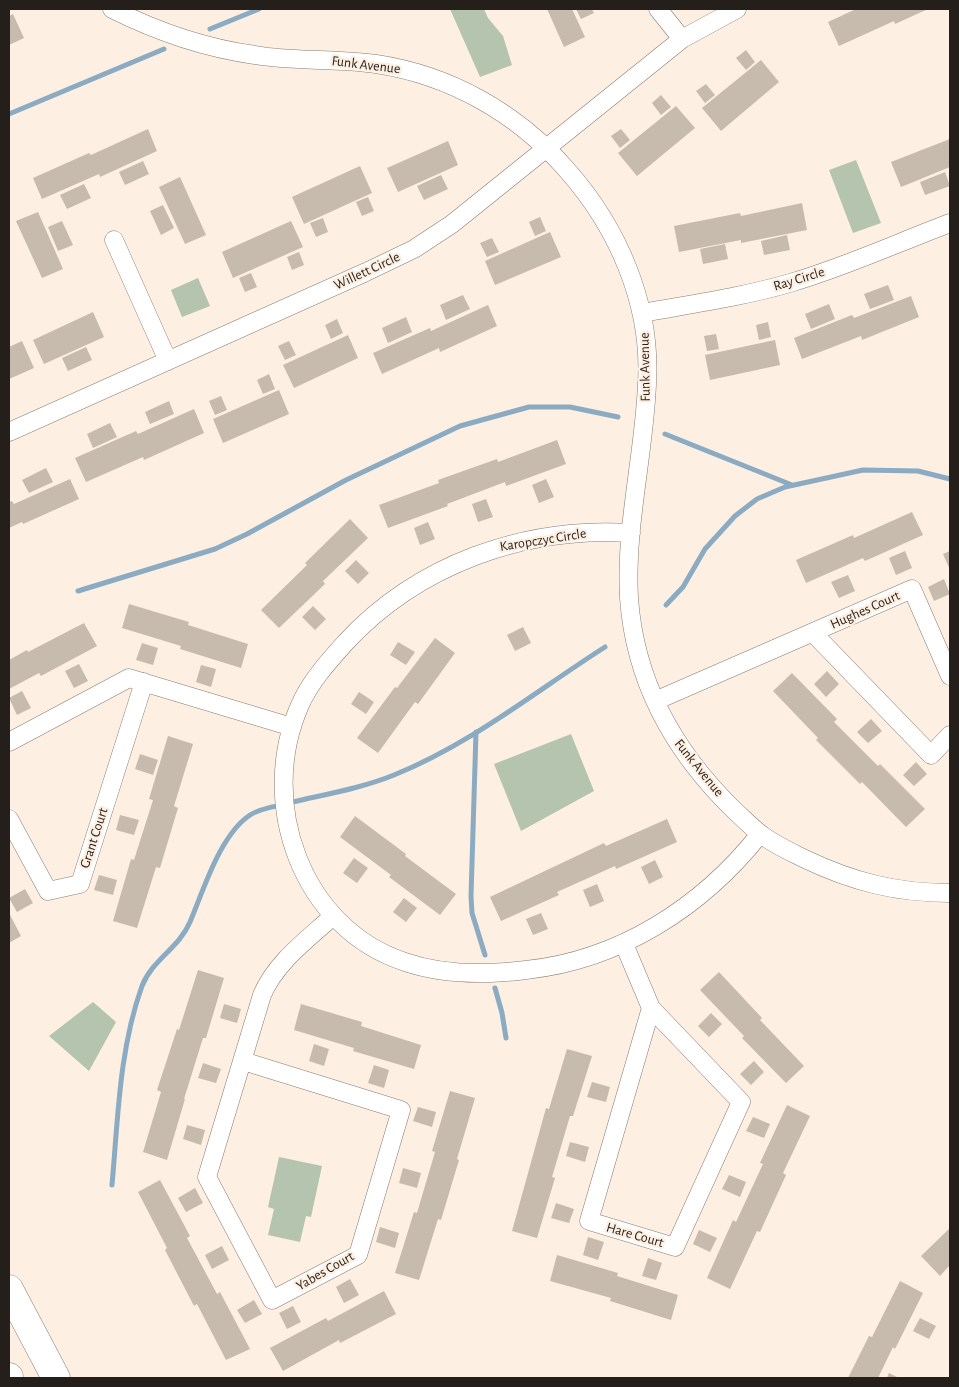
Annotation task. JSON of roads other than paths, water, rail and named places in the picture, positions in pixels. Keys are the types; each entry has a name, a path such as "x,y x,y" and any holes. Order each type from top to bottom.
{"highway":[{"path":"9,1289 56,1378"}],"street":[{"name":"Funk Avenue","path":"112,9 168,34 223,50 279,58 376,64 434,78 466,91 501,111 528,130 547,148 581,186 597,208 612,235 635,286 642,314 646,338 648,381 631,533 629,576 631,614 642,665 666,726 695,768 714,790 760,834 784,849 863,883 889,889 950,894"},
{"path":"658,9 682,39"},
{"path":"547,148 682,39 737,9"},
{"name":"Willett Circle","path":"9,432 311,298 414,249 452,224 547,148"},
{"name":"Ray Circle","path":"642,314 760,291 790,283 950,223"},
{"path":"114,240 168,361"},
{"name":"Karopczyc Circle","path":"631,533 568,534 490,549 458,562 428,578 401,594 376,613 335,654 309,687 292,727 285,762 283,790 288,832 292,847 305,875 324,905 333,916 362,940 390,957 416,965 452,971 490,973 540,969 586,957 624,944 664,921 702,894 736,863 760,834"},
{"name":"Hughes Court","path":"655,701 912,589 950,676"},
{"name":"Hughes Court","path":"812,633 930,755 950,735"},
{"path":"9,742 129,678 292,727"},
{"name":"Grant Court","path":"9,819 48,891 80,884 144,682"},
{"name":"Yabes Court","path":"243,1061 401,1110 358,1255 272,1300 207,1177 262,995 268,982 281,964 333,916"},
{"name":"Hare Court","path":"624,944 651,1008 741,1102 675,1247 589,1221 651,1008"}],"waterway":[{"path":"210,29 259,9"},
{"path":"9,114 164,49"},
{"path":"78,591 215,549 247,534 346,480 460,426 529,407 570,407 618,417"},
{"path":"665,434 792,485"},
{"path":"666,605 683,587 705,549 735,516 757,499 785,487 863,470 918,471 950,479"},
{"path":"112,1185 124,1060 134,1010 142,986 152,969 185,931 214,864 239,824 260,810 370,784 422,762 450,748 502,716 605,647"},
{"path":"476,732 471,896 472,913 485,955"},
{"path":"495,988 506,1038"}]}
